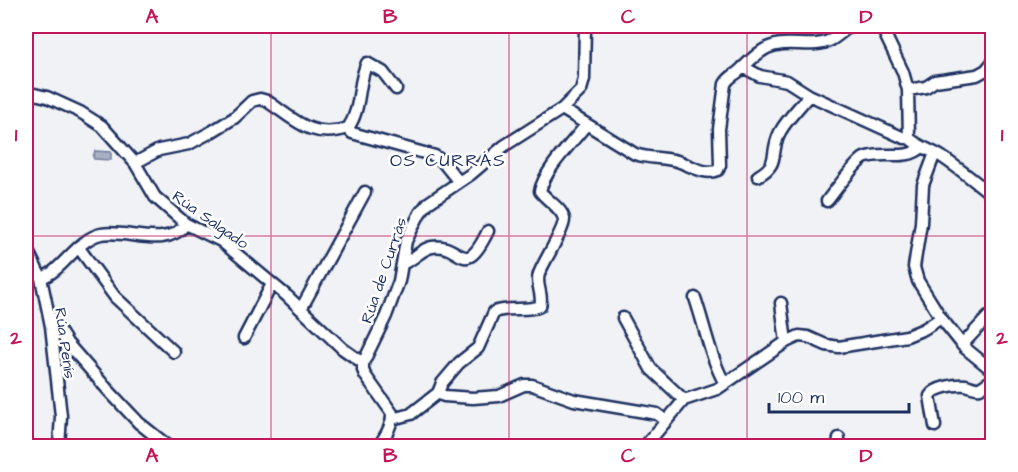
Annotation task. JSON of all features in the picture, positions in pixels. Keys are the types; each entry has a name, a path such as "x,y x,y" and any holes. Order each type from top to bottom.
{"street":[{"name":"Rúa de Currás","path":"363,363 386,316 404,263 406,242 420,213 428,204 504,146 561,109 581,90 585,26"},
{"path":"561,109 635,154 667,159 706,172 714,172 720,165 719,129 725,84 728,78 768,47 792,43 820,43 831,40 850,26"},
{"path":"881,26 903,72 908,90 909,138"},
{"path":"348,128 359,100 362,74 367,63 383,72 396,89"},
{"path":"908,90 926,87 935,81 977,75 993,63"},
{"path":"743,67 760,76 787,81 809,95 904,138 909,138 967,174 993,195"},
{"name":"Rúa Salgado","path":"26,92 47,97 80,112 102,126 135,163 155,197 186,224 221,241 301,309 343,349 363,363"},
{"path":"758,176 773,165 773,153 781,131 809,95"},
{"path":"135,163 159,150 189,144 234,118 252,101 260,99 267,101 312,132 348,128"},
{"path":"392,419 411,414 438,393 442,383 459,363 478,348 494,312 505,308 535,309 540,306 542,301 537,280 562,228 564,219 561,212 540,191 555,163 586,125"},
{"path":"348,128 352,133 435,156 459,182"},
{"path":"827,201 862,159 908,155 917,152 922,147"},
{"path":"936,153 923,184 921,223 914,267 918,281 941,318 962,345 993,370"},
{"path":"301,309 365,192"},
{"path":"41,278 49,275 68,256 96,235 105,233 154,237 172,236 186,224"},
{"path":"404,263 411,261 421,251 441,246 462,258 468,258 475,254 488,231"},
{"name":"Rúa Penís","path":"26,247 41,278 48,313 61,416 59,447"},
{"path":"79,248 115,297 174,352"},
{"path":"244,338 272,284"},
{"path":"695,298 706,328 714,365 725,384"},
{"path":"781,303 786,342"},
{"path":"48,313 67,344 108,390 139,423 168,447"},
{"path":"962,345 988,317"},
{"path":"623,318 651,369 684,400"},
{"path":"645,447 665,420 684,400 717,389 786,342 799,336 839,347 907,336 941,318"},
{"path":"363,363 365,375 392,412 392,419 379,447"},
{"path":"934,426 930,396 932,392 936,389 966,385 975,389 993,380"},
{"path":"438,393 444,396 473,398 499,396 524,385 532,385 564,397 657,414 665,420"}],"water":[{"path":"95,151 111,152 111,160 94,159"}],"district":[{"name":"OS CURRÁS","path":"448,160"}]}
